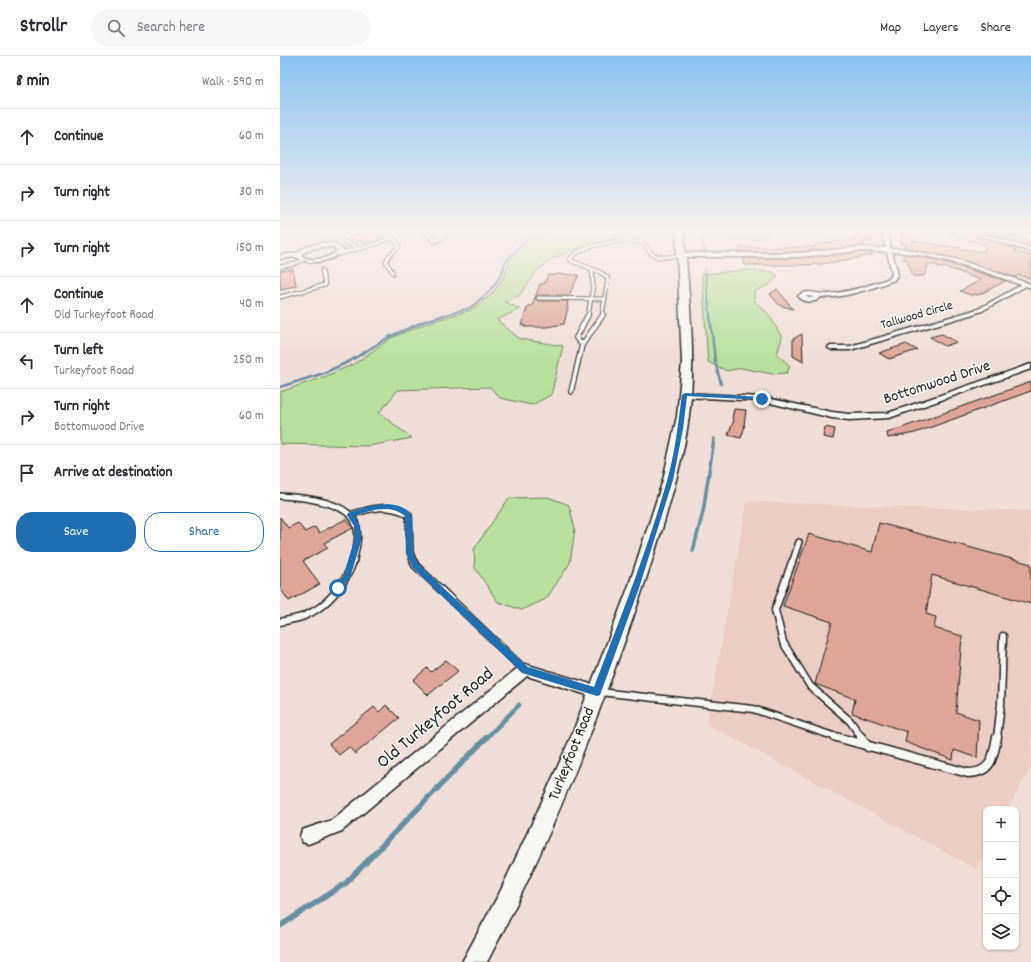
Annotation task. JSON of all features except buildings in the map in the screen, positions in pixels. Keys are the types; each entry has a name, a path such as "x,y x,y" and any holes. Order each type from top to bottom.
{"main road":[{"name":"Turkeyfoot Road","path":"474,962 508,900 542,827 580,738 636,588 670,480 680,436 685,395 687,362 683,273"}],"street":[{"path":"818,296 829,296 892,279 895,273"},
{"path":"993,273 1029,285"},
{"name":"Tallwood Circle","path":"832,348 850,348 968,314 980,310 1029,285"},
{"name":"Bottomwood Drive","path":"685,395 762,399 832,415 872,417 889,415 908,410 1031,366"},
{"path":"525,670 597,692"},
{"name":"Old Turkeyfoot Road","path":"308,836 336,826 525,670"}],"lane":[{"path":"280,297 321,288 325,285 323,273"},
{"path":"582,345 576,338 587,318 595,276 594,273"},
{"path":"571,392 582,345 602,315 608,278 603,273"},
{"path":"538,298 605,299"},
{"path":"280,496 310,499 338,508 350,515 357,526 358,541 346,578 324,603 306,616 280,622"},
{"path":"350,515 373,507 388,507 402,510 409,515 410,552 415,565 525,670"},
{"path":"799,542 775,610 783,642 810,686 850,721 868,747"},
{"path":"597,692 753,709 868,747 964,773 974,774 984,769 992,761 1002,710 1003,636"}],"shaded area":[{"path":"747,502 1031,511 1031,767 1010,806 983,806 983,856 976,869 707,724"}],"green space":[{"path":"506,273 535,273 519,296 503,301 520,309 497,320 520,339 563,346 551,395 532,405 500,398 490,387 398,390 379,413 412,438 369,446 280,444 280,392 326,376 354,364 391,338 427,323 471,310 492,294"},
{"path":"773,273 778,276 769,285 755,291 754,299 769,315 782,338 777,354 790,366 787,373 772,374 741,368 727,371 708,362 702,274"},
{"path":"548,497 569,505 575,529 570,563 546,599 522,610 498,602 475,568 474,549 509,498"}],"waterway":[{"path":"441,316 470,308 489,292 502,273"},
{"path":"705,273 710,316"},
{"path":"280,387 324,373 350,361 389,337 425,321 445,315"},
{"path":"710,315 715,361 721,384"},
{"path":"693,551 703,512 714,439"},
{"path":"487,737 519,705"},
{"path":"280,926 346,883 487,737"}],"route":[{"path":"338,588 346,578 358,541 357,526 350,515 373,507 388,507 402,510 409,515 410,552 415,565 525,670 597,692 636,588 654,534 670,480 677,449 685,395 748,397 762,399"}]}
